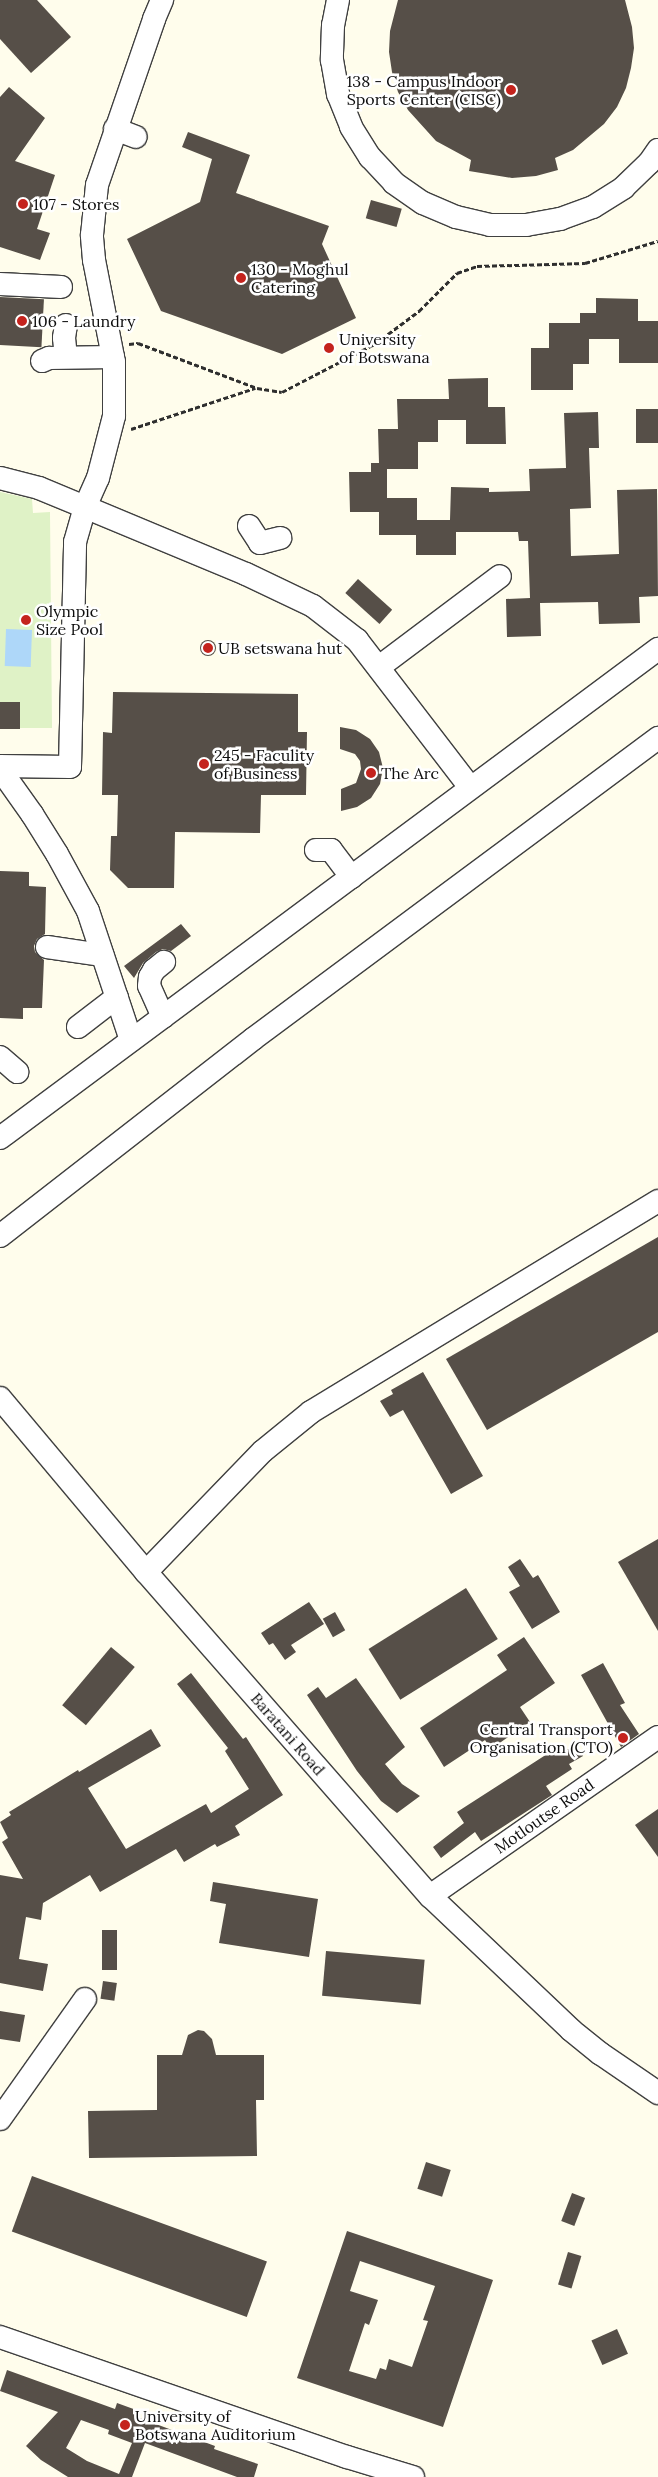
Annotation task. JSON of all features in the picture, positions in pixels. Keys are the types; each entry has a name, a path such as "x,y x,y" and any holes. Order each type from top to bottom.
{"street":[{"path":"0,766 70,767 75,542 85,507 98,478 114,416 112,352 94,260 92,235 97,185 115,129 162,0"},
{"path":"338,0 333,25 332,60 338,94 351,128 376,163 394,182 423,203 456,217 490,225 526,225 560,219 593,207 623,188 649,163 658,150"},
{"path":"115,129 136,137"},
{"path":"0,284 61,287"},
{"path":"66,325 64,338 66,358"},
{"path":"42,361 49,358 66,358 112,352"},
{"path":"0,478 39,488 246,574 313,606 357,640 470,787"},
{"path":"246,574 263,536"},
{"path":"379,667 424,638 462,610 500,576"},
{"path":"0,1138 658,649"},
{"path":"0,1236 253,1039 658,738"},
{"path":"0,773 5,776 32,814 57,854 88,911 131,1040"},
{"path":"316,850 331,850 350,877"},
{"path":"47,947 102,954"},
{"path":"163,1017 149,986 150,977 154,970 164,962"},
{"path":"78,1027 117,997"},
{"path":"0,1056 17,1072"},
{"path":"146,1572 263,1451 311,1412 658,1202"},
{"name":"Baratani Road","path":"0,1398 146,1572 430,1896 570,2030 658,2093"},
{"name":"Motloutse Road","path":"430,1896 658,1737"},
{"path":"0,2119 85,1998"},
{"path":"0,2337 337,2454 413,2477"}],"path":[{"path":"112,352 138,343 256,388 282,392 376,343 418,311 458,273 477,266 585,263 658,241"},
{"path":"109,437 256,388"}],"green space":[{"name":"Olympic Size Pool","path":"0,492 32,499 33,513 50,512 52,728 0,728"}],"water":[{"path":"6,629 32,630 31,667 5,666"}],"building":[{"path":"0,0 37,0 71,37 31,73 0,39"},
{"name":"138 - Campus Indoor Sports Center (CISC)","path":"398,0 625,0 632,27 634,48 626,88 617,107 604,124 573,150 555,158 558,170 536,176 512,178 469,171 471,160 436,141 408,110 398,92 389,52 390,31"},
{"name":"107 - Stores","path":"9,87 45,118 15,161 55,175 37,229 50,233 40,260 0,247 0,97"},
{"name":"130 - Moghul Catering","path":"188,132 250,155 236,193 329,226 322,244 356,318 282,354 161,311 127,239 200,202 212,159 182,147"},
{"path":"371,200 402,209 397,227 366,218"},
{"name":"106 - Laundry","path":"0,297 44,299 41,347 0,345"},
{"path":"596,298 638,299 638,321 658,321 658,363 619,363 619,339 589,339 589,364 573,364 573,390 531,390 531,348 549,348 549,323 580,323 580,313 596,313"},
{"path":"488,378 488,407 505,407 506,444 466,444 466,420 438,420 438,442 418,442 418,469 387,469 387,498 417,498 417,520 450,520 451,487 489,488 489,492 530,491 529,469 566,468 564,413 598,412 599,448 589,448 591,508 570,509 571,556 619,554 617,490 657,489 658,596 639,597 640,623 599,624 598,602 540,603 541,636 507,637 506,599 530,598 528,541 519,541 518,532 456,532 456,555 416,555 416,535 379,535 379,512 350,512 349,472 371,472 371,463 379,463 378,429 398,429 397,399 449,399 448,379"},
{"path":"636,409 658,409 658,443 636,443"},
{"path":"358,579 392,610 379,624 345,593"},
{"name":"UB setswana hut","path":"208,640 214,642 216,648 214,654 208,656 202,654 200,648 202,642"},
{"name":"245 - Faculity of Business","path":"113,692 298,694 298,732 307,732 306,795 261,795 260,833 175,832 174,888 128,888 110,870 111,836 117,836 118,795 102,795 103,732 112,733"},
{"path":"0,702 20,702 20,729 0,729"},
{"name":"The Arc","path":"340,727 356,730 370,739 379,752 383,768 380,784 371,798 357,807 341,811 341,789 356,783 361,769 360,761 355,754 340,749"},
{"path":"0,871 29,872 29,886 46,887 45,934 37,939 34,946 35,952 44,960 42,1008 23,1008 23,1019 0,1018"},
{"path":"181,924 191,936 171,951 163,949 156,952 143,963 134,978 124,966"},
{"path":"658,1237 658,1332 487,1430 446,1359"},
{"path":"423,1372 483,1476 451,1494 403,1410 390,1417 380,1401 393,1394 391,1390"},
{"path":"658,1539 658,1631 618,1562"},
{"path":"520,1559 533,1578 538,1575 560,1612 532,1629 509,1592 520,1586 508,1567"},
{"path":"466,1588 498,1639 400,1700 368,1649"},
{"path":"309,1602 324,1624 291,1645 296,1652 285,1660 273,1643 269,1645 261,1633"},
{"path":"335,1612 345,1630 333,1637 323,1619"},
{"path":"524,1637 555,1683 520,1707 530,1722 491,1749 485,1740 444,1767 420,1728 507,1670 497,1655"},
{"path":"111,1647 135,1667 86,1725 62,1705"},
{"path":"603,1663 625,1703 620,1705 639,1734 621,1747 581,1675"},
{"path":"191,1673 243,1739 246,1737 283,1795 235,1826 240,1835 217,1847 215,1844 184,1862 176,1849 100,1892 90,1875 43,1903 41,1920 26,1917 19,1959 48,1964 43,1991 0,1983 0,1875 23,1879 2,1842 8,1838 0,1822 11,1815 9,1812 151,1729 161,1746 88,1788 126,1849 206,1804 211,1813 249,1789 225,1751 228,1748 177,1684"},
{"path":"356,1678 405,1747 385,1764 402,1784 420,1796 397,1813 381,1801 357,1771 307,1695 318,1687 326,1698"},
{"path":"576,1745 583,1756 569,1764 572,1769 546,1786 552,1795 481,1841 475,1832 441,1858 433,1847 464,1823 457,1812 558,1747 562,1753"},
{"path":"658,1809 658,1857 635,1825"},
{"path":"213,1882 318,1899 309,1957 219,1943 226,1904 210,1901"},
{"path":"102,1930 117,1930 117,1970 102,1970"},
{"path":"326,1951 425,1960 421,2004 322,1996"},
{"path":"103,1981 117,1983 114,2001 100,1999"},
{"path":"0,2011 25,2015 20,2042 0,2039"},
{"path":"198,2030 204,2031 212,2039 216,2055 264,2055 264,2100 256,2100 257,2156 89,2158 88,2111 157,2110 157,2055 182,2055 188,2035"},
{"path":"426,2162 451,2170 442,2197 417,2189"},
{"path":"32,2176 267,2262 247,2317 12,2231"},
{"path":"572,2193 585,2198 574,2226 561,2221"},
{"path":"347,2231 493,2280 443,2427 297,2378","holes":["360,2261 435,2286 423,2320 428,2321 412,2367 389,2359 386,2370 380,2368 376,2379 349,2371 365,2323 369,2325 378,2300 350,2291"]},
{"path":"568,2252 581,2256 571,2289 558,2285"},
{"path":"617,2329 628,2354 602,2365 591,2340"},
{"name":"University of Botswana Auditorium","path":"7,2370 115,2409 117,2403 139,2411 137,2417 215,2446 214,2449 258,2464 254,2477 237,2477 145,2443 132,2477 68,2477 41,2460 26,2446 58,2412 0,2391","holes":["81,2420 109,2430 108,2434 132,2443 119,2474 87,2461 66,2448"]}],"place":[{"name":"138 - Campus Indoor Sports Center (CISC)","path":"511,90"},
{"name":"107 - Stores","path":"23,204"},
{"name":"130 - Moghul Catering","path":"241,278"},
{"name":"106 - Laundry","path":"22,321"},
{"name":"University of Botswana","path":"329,348"},
{"name":"Olympic Size Pool","path":"26,620"},
{"name":"UB setswana hut","path":"208,648"},
{"name":"245 - Faculity of Business","path":"204,764"},
{"name":"The Arc","path":"371,773"},
{"name":"Central Transport Organisation (CTO)","path":"623,1738"},
{"name":"University of Botswana Auditorium","path":"125,2425"}]}
